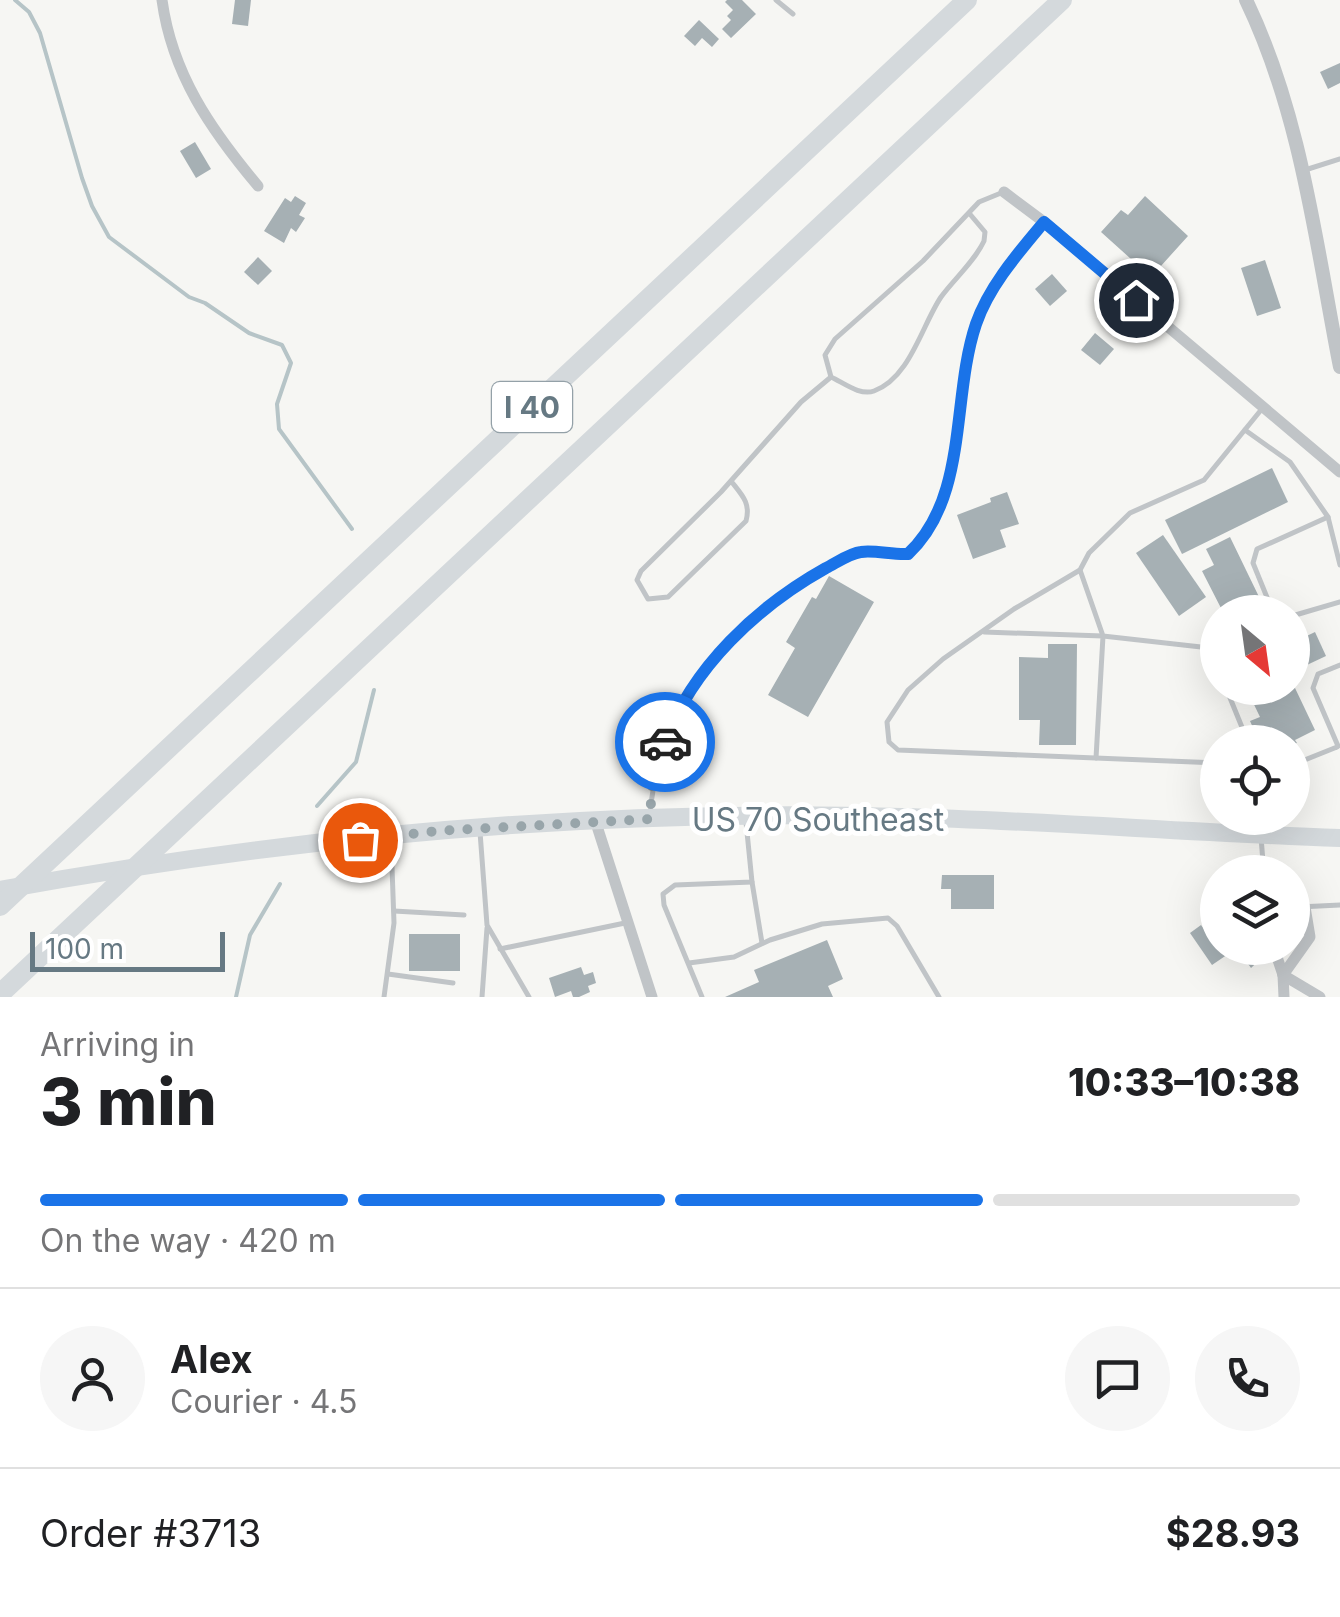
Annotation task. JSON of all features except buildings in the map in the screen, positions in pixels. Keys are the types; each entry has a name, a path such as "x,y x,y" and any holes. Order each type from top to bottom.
{"highway":[{"name":"I 40","path":"0,906 967,0"},
{"name":"I 40","path":"0,994 1062,0"}],"main road":[{"name":"US 70 Southeast","path":"0,890 190,859 391,836 595,820 900,817 1200,826"},
{"name":"US 70 Southeast","path":"1310,834 1340,838"}],"street":[{"path":"162,0 176,59 189,90 223,144 258,186"},
{"path":"1246,0 1276,74 1302,171 1340,368"},
{"path":"1004,192 1340,472"},
{"path":"595,820 649,996"},
{"path":"1280,965 1284,997"},
{"path":"1283,974 1290,965"},
{"path":"1283,974 1320,997"}],"lane":[{"path":"776,0 793,14"},
{"path":"1302,171 1340,159"},
{"path":"969,213 985,232 984,241 938,302 918,345 890,380 878,390 864,393 831,377 825,355 835,339 923,261 979,202 1004,192"},
{"path":"650,819 652,784 671,725 705,672 755,614 836,562 861,552 908,554 925,538 955,462 965,363 977,320 1018,252 1044,222"},
{"path":"731,481 746,500 746,521 668,597 648,599 637,580 642,571 731,481 792,411 831,377"},
{"path":"1200,762 898,750 888,742 887,722 908,690 981,632 1080,570 1089,554 1130,513 1204,480 1263,408"},
{"path":"1245,430 1290,462 1328,517 1340,565"},
{"path":"1266,595 1252,563 1257,549 1328,517"},
{"path":"1080,570 1102,636 1096,758"},
{"path":"1310,611 1340,602"},
{"path":"981,632 1102,636 1200,645"},
{"path":"1310,758 1339,746 1314,688 1318,674 1340,665"},
{"path":"745,816 762,943"},
{"path":"480,828 487,925 482,997"},
{"path":"384,997 394,910 391,836"},
{"path":"702,997 664,905 664,894 675,885 752,882"},
{"path":"1310,905 1340,905"},
{"path":"394,910 464,914"},
{"path":"689,963 734,957 762,943 822,924 888,918 897,926 939,997"},
{"path":"500,949 628,922"},
{"path":"487,925 529,997"},
{"path":"388,974 453,983"}],"waterway":[{"path":"15,0 29,12 40,33 82,178 109,237 189,297 205,303 249,333 282,345 291,363 277,404 279,429 352,529"},
{"path":"317,806 356,762 374,690"},
{"path":"236,997 250,935 280,884"}],"way so far":[{"path":"360,840 437,831 650,819 652,784 665,742"}],"route":[{"path":"665,742 671,725 705,672 755,614 836,562 861,552 908,554 925,538 955,462 965,363 977,320 1018,252 1044,222 1136,300"}]}
